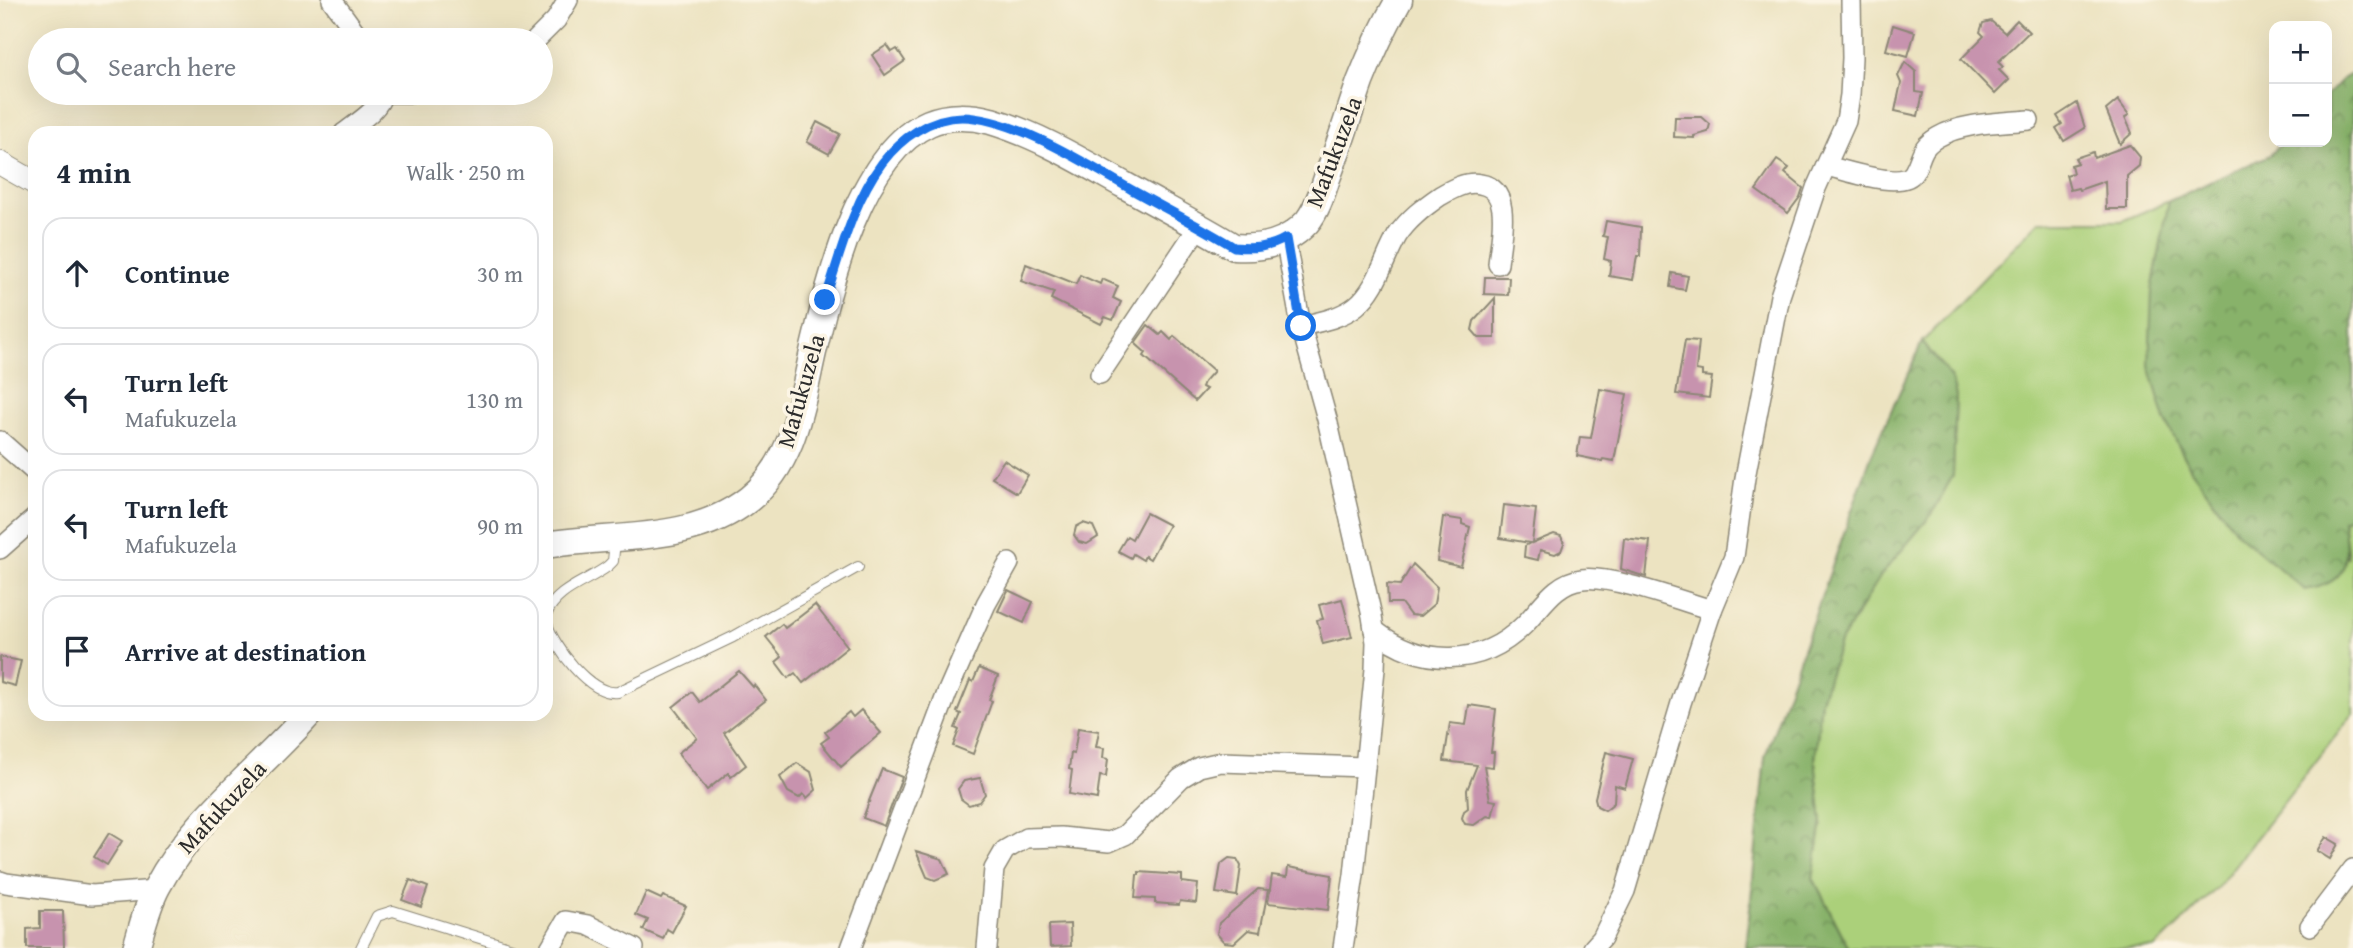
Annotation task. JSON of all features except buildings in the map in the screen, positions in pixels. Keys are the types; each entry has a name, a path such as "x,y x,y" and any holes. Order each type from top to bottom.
{"main road":[{"name":"Mafukuzela","path":"553,544 661,534 704,523 748,499 778,467 797,424 825,300 846,236 882,163 903,140 929,123 963,117 990,121 1037,138 1234,247 1254,249 1276,244 1308,220 1320,198 1361,81 1399,0"},
{"name":"Mafukuzela","path":"136,948 156,890 181,848 199,825 302,721"}],"street":[{"path":"331,0 352,28"},
{"path":"547,28 568,0"},
{"path":"1593,948 1602,938 1625,891 1681,703 1712,610 1734,557 1745,478 1780,296 1816,188 1846,121 1850,95 1851,0"},
{"path":"353,126 378,105"},
{"path":"1826,166 1898,181 1906,179 1915,170 1919,156 1927,145 1946,132 2029,120"},
{"path":"0,163 28,179"},
{"path":"1301,326 1324,321 1356,306 1367,294 1398,235 1420,209 1461,186 1473,183 1488,185 1498,196 1503,208 1498,264"},
{"path":"1100,374 1199,226"},
{"path":"1286,238 1301,326 1327,419 1374,630 1375,669 1354,875 1343,948"},
{"path":"0,441 28,466"},
{"path":"0,549 28,524"},
{"path":"850,948 947,693 986,604 1009,563"},
{"path":"1374,630 1407,651 1431,657 1461,657 1492,649 1522,626 1547,597 1566,584 1580,579 1613,581 1712,610"},
{"path":"987,948 994,869 1005,850 1027,838 1061,837 1109,842 1125,835 1181,779 1199,767 1221,762 1365,767"},
{"path":"2310,926 2353,869"},
{"path":"0,881 92,895 156,890"},
{"path":"550,948 566,921 588,925 634,948"}],"lane":[{"path":"553,603 563,593 613,561 616,537"},
{"path":"553,638 590,682 604,691 618,692 733,637 858,567"},
{"path":"361,948 377,916 393,911 512,948"}],"green space":[{"path":"2353,73 2353,516 2343,520 2346,557 2339,575 2320,587 2305,590 2239,535 2192,471 2165,420 2149,365 2152,290 2169,201 2270,155 2278,147 2332,147 2332,90"},
{"path":"2169,201 2152,290 2165,420 2192,471 2239,535 2348,557 2343,519 2353,516 2353,714 2217,888 2155,948 1849,948 1813,878 1822,822 1815,760 1821,700 1840,642 1881,575 1953,475 1956,396 1951,377 1922,342 2039,221 2122,221"},
{"path":"1922,342 1951,377 1956,396 1953,475 1932,514 1881,575 1840,642 1821,700 1815,760 1822,822 1813,878 1849,948 1746,948 1765,757 1871,456"}],"route":[{"path":"825,300 846,236 882,163 903,140 929,123 963,117 990,121 1037,138 1234,247 1254,249 1276,244 1286,238 1301,326"}]}
